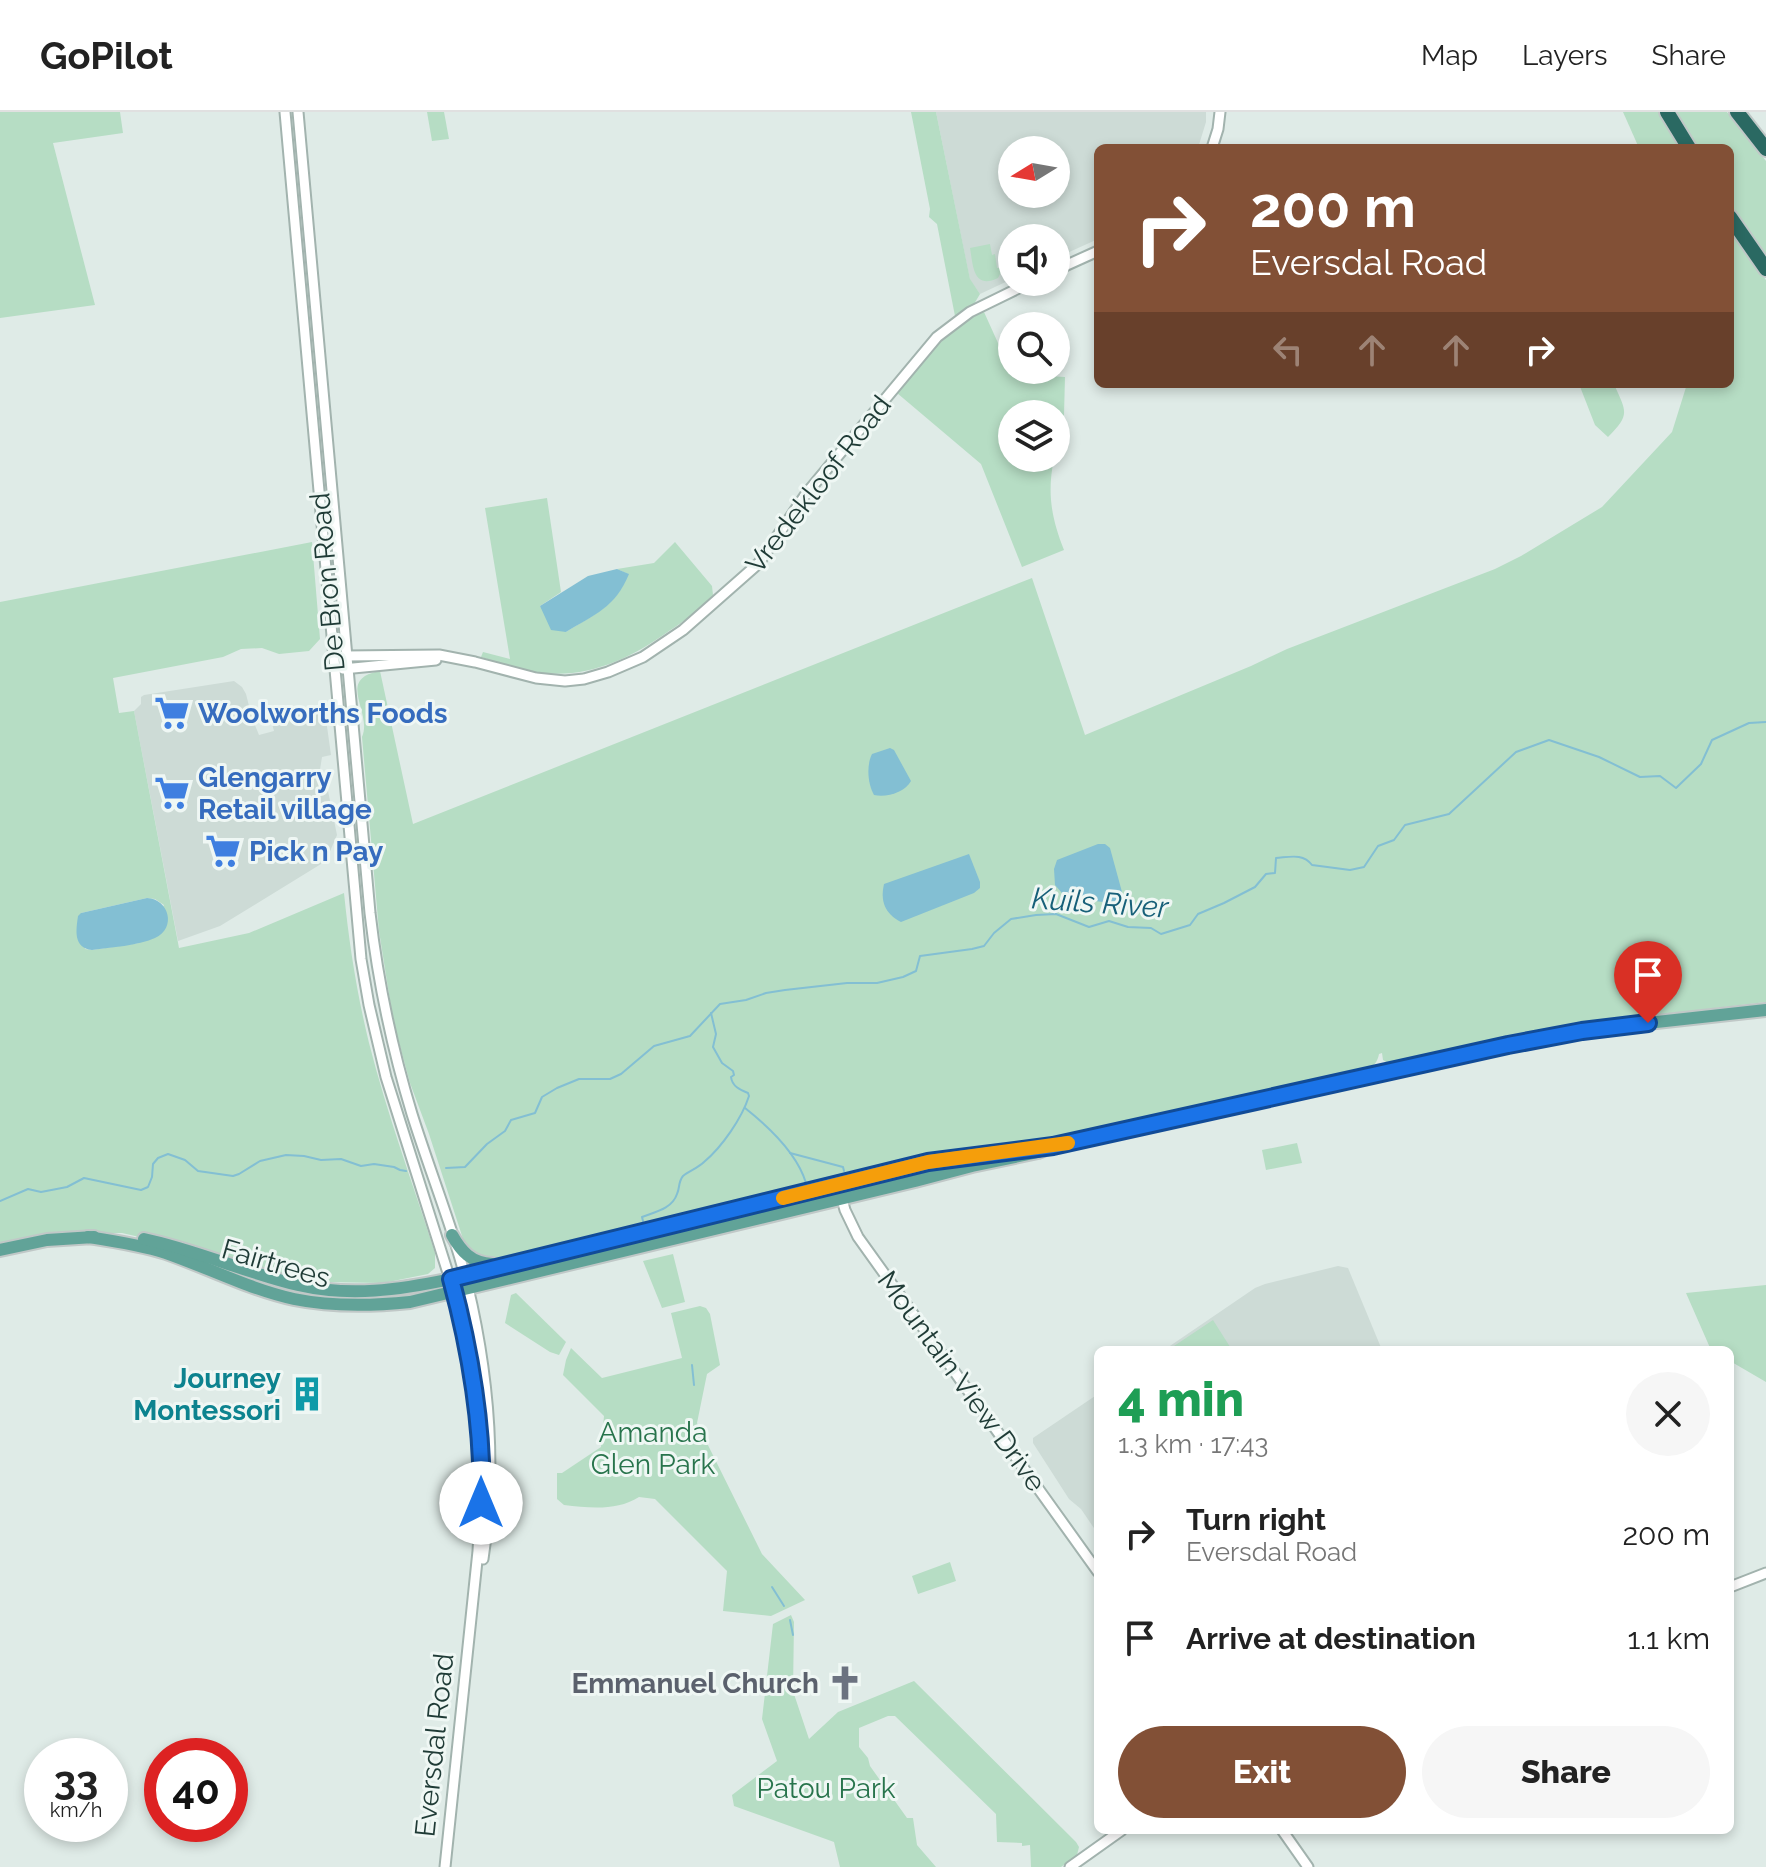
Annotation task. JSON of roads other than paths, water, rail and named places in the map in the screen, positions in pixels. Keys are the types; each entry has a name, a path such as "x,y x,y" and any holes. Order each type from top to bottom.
{"highway":[{"path":"1667,112 1687,144"},
{"path":"1737,112 1766,149"},
{"path":"1734,223 1766,269"}],"main road":[{"path":"464,1275 949,1158 1053,1146 1508,1045 1611,1027 1766,1010"},
{"path":"461,1290 1053,1146"},
{"name":"Fairtrees","path":"0,1250 47,1240 109,1235 158,1242 284,1282 346,1292 394,1290 464,1275"},
{"path":"452,1235 464,1252 477,1262 506,1264"},
{"name":"Fairtrees","path":"88,1237 148,1248 278,1295 327,1304 410,1302 461,1290"}],"street":[{"name":"De Bron Road","path":"285,112 361,959 386,1077 451,1279"},
{"name":"De Bron Road","path":"298,112 370,913 381,993 408,1101 464,1275"},
{"path":"1213,144 1220,112"},
{"path":"1070,264 1094,253"},
{"name":"Vredekloof Road","path":"332,657 439,655 536,678 565,681 584,679 627,665 683,630 759,563 806,494 937,337 970,312 1003,296"},
{"name":"Vredekloof Road","path":"334,670 455,659"},
{"name":"Mountain View Drive","path":"838,1184 845,1210 858,1237 1094,1566"},
{"name":"Eversdal Road","path":"445,1867 472,1629 482,1479 461,1290 464,1275"},
{"name":"Eversdal Road","path":"451,1279 461,1290"},
{"path":"1734,1585 1766,1573"},
{"path":"1070,1867 1116,1834"},
{"path":"1285,1834 1308,1867"}],"water":[{"path":"617,569 629,574 611,603 566,632 551,630 540,606 588,576"},
{"path":"890,748 911,781 895,793 874,795 868,775 870,759 872,754"},
{"path":"1098,844 1110,848 1122,892 1121,903 1082,899 1062,893 1055,885 1057,860"},
{"path":"969,854 980,882 980,888 974,893 901,922 888,911 883,901 884,884"},
{"path":"147,898 161,903 168,915 166,928 155,938 132,945 92,950 79,942 77,927 81,913"}],"waterway":[{"name":"Kuils River","path":"446,1168 465,1167 505,1131 511,1120 535,1113 542,1097 557,1088 579,1079 610,1079 621,1074 654,1046 690,1036 720,1004 785,990 877,983 903,977 916,971 920,956 984,946 1011,919 1036,915 1056,914 1089,927 1109,921 1128,927 1151,928 1161,934 1190,925 1198,914 1255,887 1266,874 1275,873 1276,858 1300,857 1312,865 1350,870 1364,867 1378,846 1394,840 1405,825 1449,814 1516,752 1549,740 1599,757 1640,777 1660,776 1676,788 1701,764 1712,740 1749,723 1766,722"},
{"path":"643,1221 642,1217 662,1209 675,1199 680,1180 718,1148 736,1123 749,1096 733,1083 733,1071 722,1063 713,1047 716,1034 711,1013"},
{"path":"745,1108 789,1151 806,1183"},
{"path":"790,1153 843,1167 844,1171"},
{"name":"Kuils River","path":"0,1201 28,1189 41,1192 67,1187 84,1178 141,1190 148,1187 153,1164 168,1154 185,1160 198,1171 233,1176 260,1161 286,1155 321,1160 341,1159 361,1166 374,1164 406,1171"},
{"path":"692,1365 694,1385"},
{"path":"772,1587 784,1606"},
{"path":"790,1620 793,1635"}],"place":[{"name":"Woolworths Foods","path":"172,713"},
{"name":"Glengarry Retail village","path":"172,793"},
{"name":"Pick n Pay","path":"223,851"},
{"name":"Journey Montessori","path":"307,1394"},
{"name":"Emmanuel Church","path":"845,1683"}],"park label":[{"name":"Amanda Glen Park","path":"653,1448"},
{"name":"Patou Park","path":"826,1788"}]}
